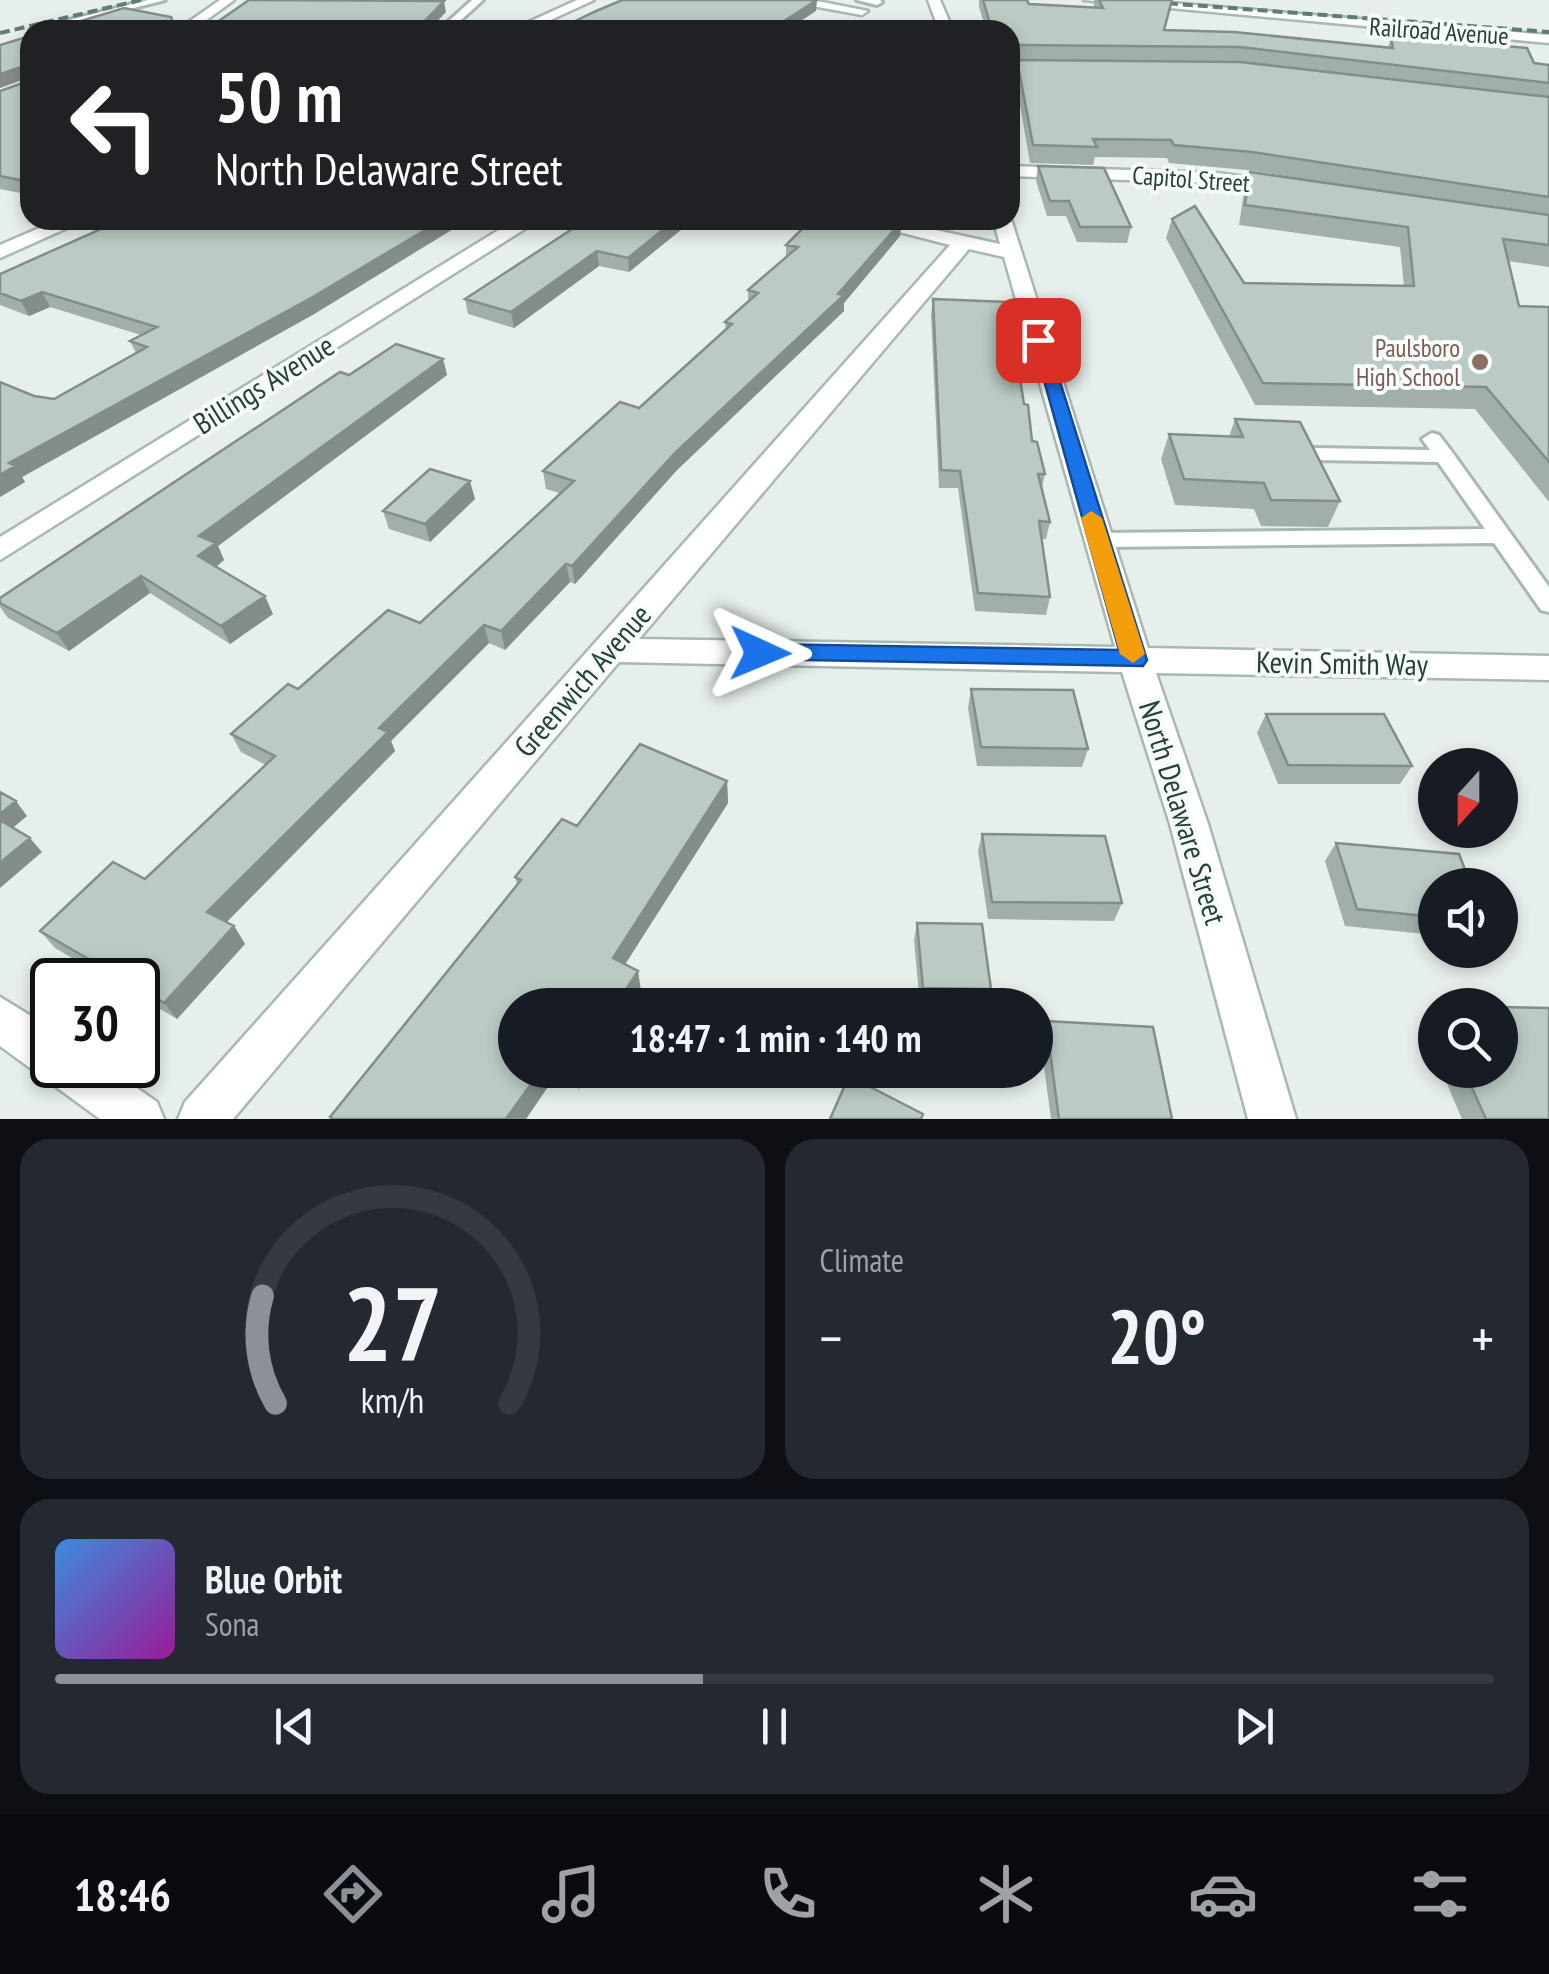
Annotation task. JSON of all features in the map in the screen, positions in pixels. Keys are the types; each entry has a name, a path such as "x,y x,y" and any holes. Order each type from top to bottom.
{"street":[{"path":"199,20 228,0"},
{"path":"541,20 588,0"},
{"path":"785,0 870,3"},
{"name":"Railroad Avenue","path":"1090,0 1549,39"},
{"path":"847,20 870,3"},
{"path":"1020,68 1084,68"},
{"name":"Capitol Street","path":"1020,171 1216,178 1314,192"},
{"path":"0,252 52,230"},
{"name":"Billings Avenue","path":"0,550 512,230"},
{"path":"909,230 1014,253"},
{"name":"North Delaware Street","path":"1006,230 1134,660 1189,824 1272,1119"},
{"name":"Greenwich Avenue","path":"202,1119 964,242"},
{"name":"Kevin Smith Way","path":"610,650 1549,668"},
{"path":"0,1019 30,1040"},
{"path":"97,1088 140,1119"}],"lane":[{"path":"82,20 160,0"},
{"path":"455,20 478,0"},
{"path":"1314,454 1438,447 1549,604"},
{"path":"1098,540 1500,536"}],"building":[{"path":"249,0 444,1 426,20 220,20"},
{"path":"622,0 817,0 786,20 578,20"},
{"path":"983,0 1103,8 1099,0 1172,0 1164,30 1234,32 1393,48 1391,38 1399,39 1399,35 1527,48 1534,63 1549,65 1549,83 1240,47 1020,45 1020,20 989,20"},
{"path":"124,8 172,20 84,20"},
{"path":"20,39 20,67 0,74 0,45"},
{"path":"1020,60 1240,62 1549,97 1549,197 1252,152 1174,145 1171,140 1093,139 1097,147 1033,145"},
{"path":"20,84 20,180 0,176 0,91"},
{"path":"1038,166 1104,168 1131,227 1080,227 1069,201 1050,201"},
{"path":"1250,172 1549,215 1549,245 1503,239 1519,306 1549,307 1549,462 1486,387 1263,383 1172,219 1195,206 1244,283 1414,286 1408,227 1245,205"},
{"path":"99,230 425,230 311,298 9,463 15,466 0,475 0,382 34,396 54,399 147,347 130,341 157,327 42,292 21,301 0,293 0,274"},
{"path":"571,230 663,230 628,258 597,251 511,312 465,299"},
{"path":"801,230 894,230 838,294 844,295 675,453 572,566 566,564 501,631 484,625 379,728 388,732 207,912 234,926 164,1003 160,1001 160,958 87,958 40,931 113,862 145,879 275,756 231,734 288,684 298,689 388,610 420,623 574,481 543,471 620,402 639,408 732,324 725,322 758,293 748,290 798,247 786,245"},
{"path":"933,299 1008,302 1024,404 1028,405 1032,441 1037,442 1045,474 1038,474 1050,522 1039,521 1050,597 978,593 960,471 941,470"},
{"path":"396,344 443,359 199,536 216,543 198,556 265,596 221,626 141,576 57,633 0,603 0,598 340,372 349,375"},
{"path":"1235,419 1300,422 1340,501 1271,500 1264,483 1184,479 1169,434 1243,437"},
{"path":"430,469 470,481 425,524 383,511"},
{"path":"971,689 1073,690 1088,749 981,747"},
{"path":"1266,714 1384,714 1412,766 1288,765"},
{"path":"640,744 727,781 613,958 638,971 627,988 498,988 498,1088 528,1088 506,1119 330,1117 521,880 515,877 562,819 577,826"},
{"path":"0,792 16,801 0,814"},
{"path":"0,820 30,838 0,863"},
{"path":"982,834 1105,836 1122,903 992,902"},
{"path":"1336,843 1459,854 1464,868 1418,868 1418,915 1357,909"},
{"path":"917,923 982,924 991,988 923,988"},
{"path":"1518,1007 1549,1008 1549,1119 1486,1119 1472,1088 1518,1088"},
{"path":"1053,1021 1153,1027 1172,1119 1059,1119 1053,1074"},
{"path":"844,1088 872,1088 923,1114 921,1119 830,1119"}],"railway":[{"path":"56,20 141,0"},
{"path":"1123,0 1549,32"},
{"path":"0,33 20,28"}],"slow traffic":[{"path":"1091,518 1133,654"}],"place":[{"name":"Paulsboro High School","path":"1480,362"}],"route":[{"path":"760,653 1134,660 1038,340"}]}
